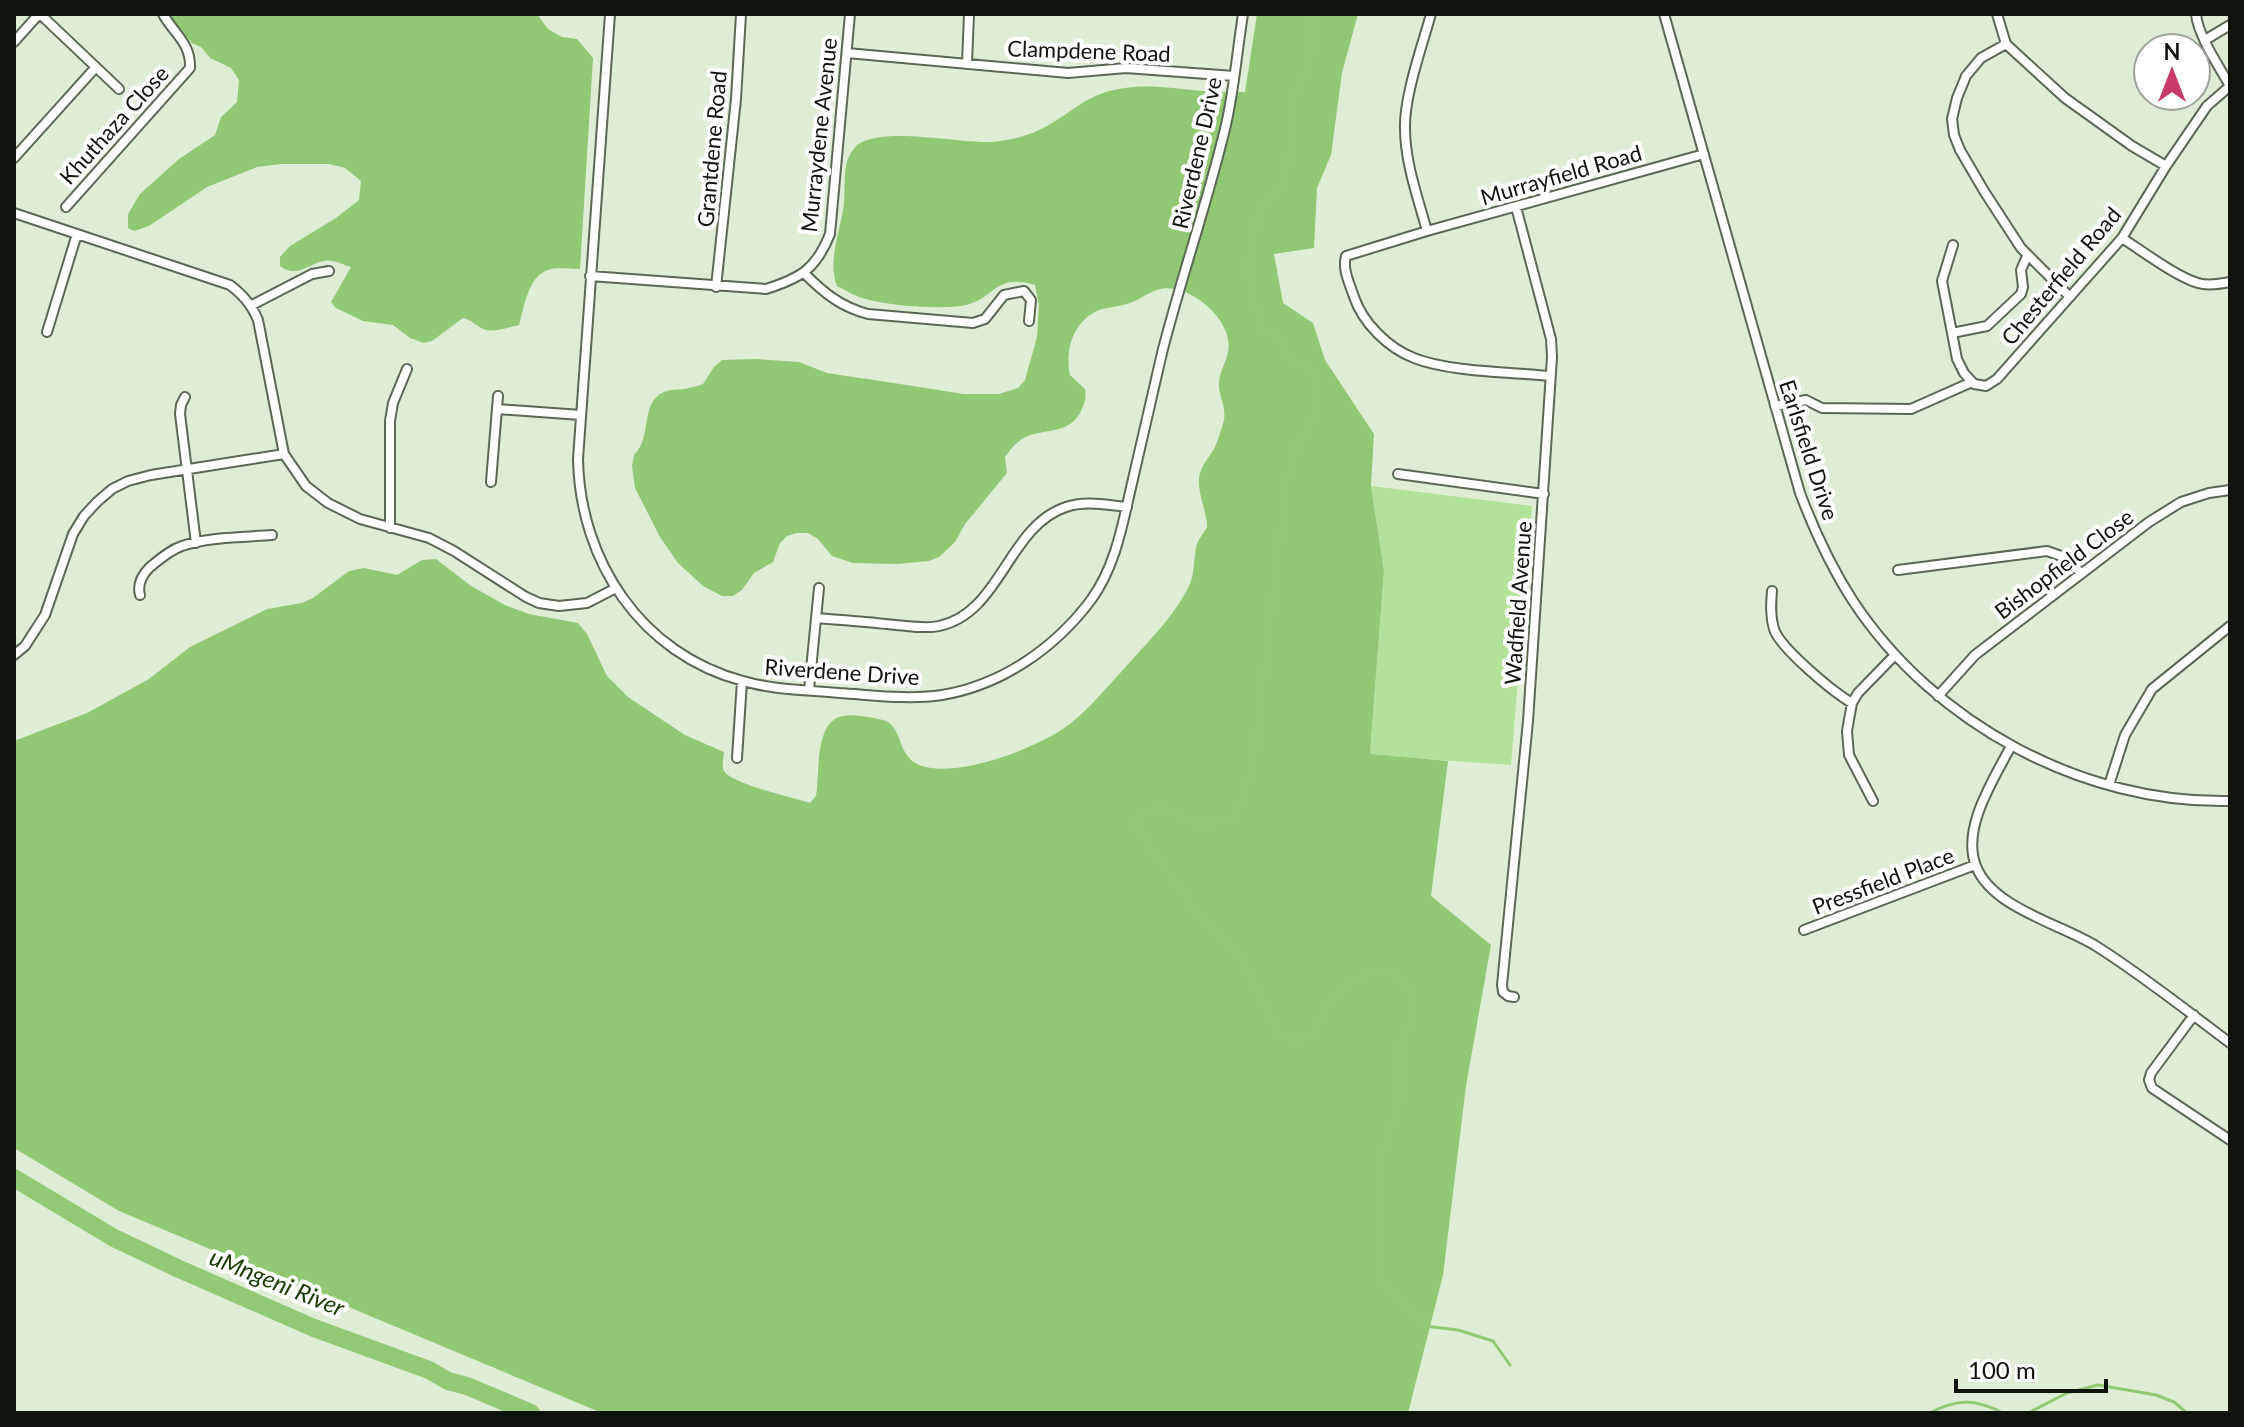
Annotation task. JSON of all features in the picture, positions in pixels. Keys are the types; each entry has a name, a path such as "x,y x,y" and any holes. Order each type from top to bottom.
{"street":[{"path":"14,42 40,14 119,89"},
{"name":"Khuthaza Close","path":"66,207 190,68 187,47 163,14"},
{"name":"Riverdene Drive","path":"610,14 578,459 585,520 599,559 616,588 646,626 680,653 716,672 770,687 885,696 943,694 979,685 1006,673 1037,655 1062,633 1091,599 1109,569 1122,533 1163,350 1226,124 1243,14"},
{"name":"Grantdene Road","path":"716,287 736,99 741,14"},
{"name":"Murraydene Avenue","path":"805,274 822,254 830,234 850,14"},
{"path":"967,64 969,14"},
{"path":"1427,231 1412,174 1405,127 1407,107 1431,14"},
{"name":"Earlsfield Drive","path":"1664,14 1800,493 1813,528 1854,603 1895,655 1938,696 2011,746 2050,765 2109,785 2174,798 2230,801"},
{"path":"1997,14 2006,44 2065,98 2166,166"},
{"path":"2212,36 2230,25"},
{"path":"2006,44 1981,58 1966,76 1952,119 1954,135 1960,150 2027,256 2070,297"},
{"name":"Clampdene Road","path":"847,53 1068,73 1126,68 1234,76"},
{"path":"2212,53 2230,86"},
{"path":"14,158 96,67"},
{"name":"Chesterfield Road","path":"1775,406 1806,400 1822,408 1911,409 1972,382 1986,386 1997,379 2122,238 2207,106 2230,86"},
{"name":"Murrayfield Road","path":"1550,376 1449,366 1413,358 1384,340 1359,309 1345,270 1345,259 1353,252 1704,154"},
{"name":"Wadfield Avenue","path":"1514,997 1503,992 1502,985 1528,721 1552,357 1551,339 1516,207"},
{"path":"14,213 230,285 252,305 262,334 284,454 306,486 328,503 360,519 429,538 539,603 553,606 587,603 616,588"},
{"path":"47,332 77,234"},
{"path":"2122,238 2199,284 2230,282"},
{"path":"1953,245 1942,281 1957,359 1972,382"},
{"path":"1952,333 1987,326 2021,294 2021,270 2027,256"},
{"path":"252,305 312,274 329,271"},
{"path":"590,276 766,289 805,274 828,296 858,311 967,323 985,319 1004,295 1024,291 1031,300 1029,321"},
{"path":"390,528 390,421 393,403 407,369"},
{"path":"491,482 498,396"},
{"path":"185,397 180,414 196,543"},
{"path":"497,409 581,415"},
{"path":"14,655 25,646 45,615 73,534 97,502 112,489 128,481 284,454"},
{"path":"1398,474 1544,494"},
{"name":"Bishopfield Close","path":"1938,696 1975,655 2149,522 2181,502 2230,490"},
{"path":"817,618 939,626 957,619 978,604 1030,533 1048,515 1067,506 1085,503 1127,507"},
{"path":"140,595 139,586 146,571 178,547 272,535"},
{"path":"1898,570 2047,551 2064,557 2081,573"},
{"path":"809,690 819,588"},
{"path":"1772,591 1771,619 1777,636 1812,672 1852,703"},
{"path":"2109,785 2125,735 2152,689 2230,626"},
{"path":"1873,801 1853,766 1847,747 1847,731 1852,703 1858,693 1895,655"},
{"path":"737,758 742,681"},
{"path":"2011,746 1976,817 1972,844 1975,865 1981,876 2007,901 2098,947 2230,1043"},
{"name":"Pressfield Place","path":"1804,930 1975,865"},
{"path":"2194,1015 2155,1067 2149,1080 2152,1088 2230,1140"}],"green space":[{"path":"170,14 537,14 548,29 562,37 577,39 593,58 580,269 556,269 541,273 528,293 519,325 486,330 463,318 432,341 424,343 410,338 393,325 363,321 336,308 331,302 351,267 334,261 297,271 280,266 280,257 290,246 359,200 361,181 345,168 329,164 257,167 207,187 149,226 134,231 128,228 128,214 140,194 179,159 215,135 221,117 237,102 239,80 231,68 210,58 201,47 192,43"},
{"path":"1257,14 1358,14 1342,73 1331,155 1317,188 1314,248 1274,254 1283,303 1313,323 1325,360 1374,434 1371,486 1384,571 1370,754 1448,761 1431,896 1491,945 1466,1086 1443,1275 1408,1413 602,1413 119,1211 14,1148 14,741 87,713 149,679 190,647 267,609 313,598 349,571 364,568 397,575 422,560 436,559 471,586 505,605 529,614 578,623 587,634 607,676 628,697 685,735 724,752 723,769 729,776 751,786 810,803 816,796 823,737 827,727 843,716 886,721 892,725 904,750 914,762 938,769 1000,758 1040,742 1078,717 1148,642 1181,601 1191,580 1197,545 1207,527 1199,479 1223,424 1219,382 1228,354 1228,342 1217,316 1189,294 1167,288 1153,291 1130,303 1099,310 1087,317 1072,339 1069,357 1070,375 1085,389 1080,413 1064,427 1028,436 1015,445 1005,457 1007,473 965,524 955,542 939,557 929,561 853,563 832,556 818,539 808,533 797,533 787,536 780,543 773,562 754,573 742,590 733,596 722,596 703,586 678,563 660,537 635,488 634,455 640,448 651,404 656,397 667,391 703,384 722,360 799,362 827,373 964,394 999,394 1018,388 1025,380 1037,337 1039,305 1035,285 1011,282 976,302 944,307 876,301 837,286 834,256 844,203 847,160 852,152 857,145 869,139 884,137 976,142 1014,138 1046,126 1106,92 1131,87 1245,92"},
{"path":"1371,486 1532,506 1511,765 1370,755 1384,571"}],"waterway":[{"path":"1313,14 1313,42 1305,77 1291,105 1293,137 1281,187 1273,197 1260,203 1248,265 1262,331 1282,338 1285,350 1313,376 1317,414 1297,445 1287,479 1252,773 1233,819 1195,825 1166,807 1154,807 1133,822 1194,909 1238,952 1277,1032 1298,1041 1314,1034 1337,993 1360,977 1398,975 1411,989 1414,1014 1401,1041 1401,1097 1380,1158 1382,1284 1425,1326 1458,1330 1493,1341 1510,1365"},
{"name":"uMngeni River","path":"14,1178 114,1238 177,1268 314,1328 429,1370 448,1381 531,1413"},
{"path":"2028,1413 2067,1393 2098,1385 2156,1395 2174,1402 2187,1413"},
{"path":"1929,1413 1966,1402 2003,1413"}]}
